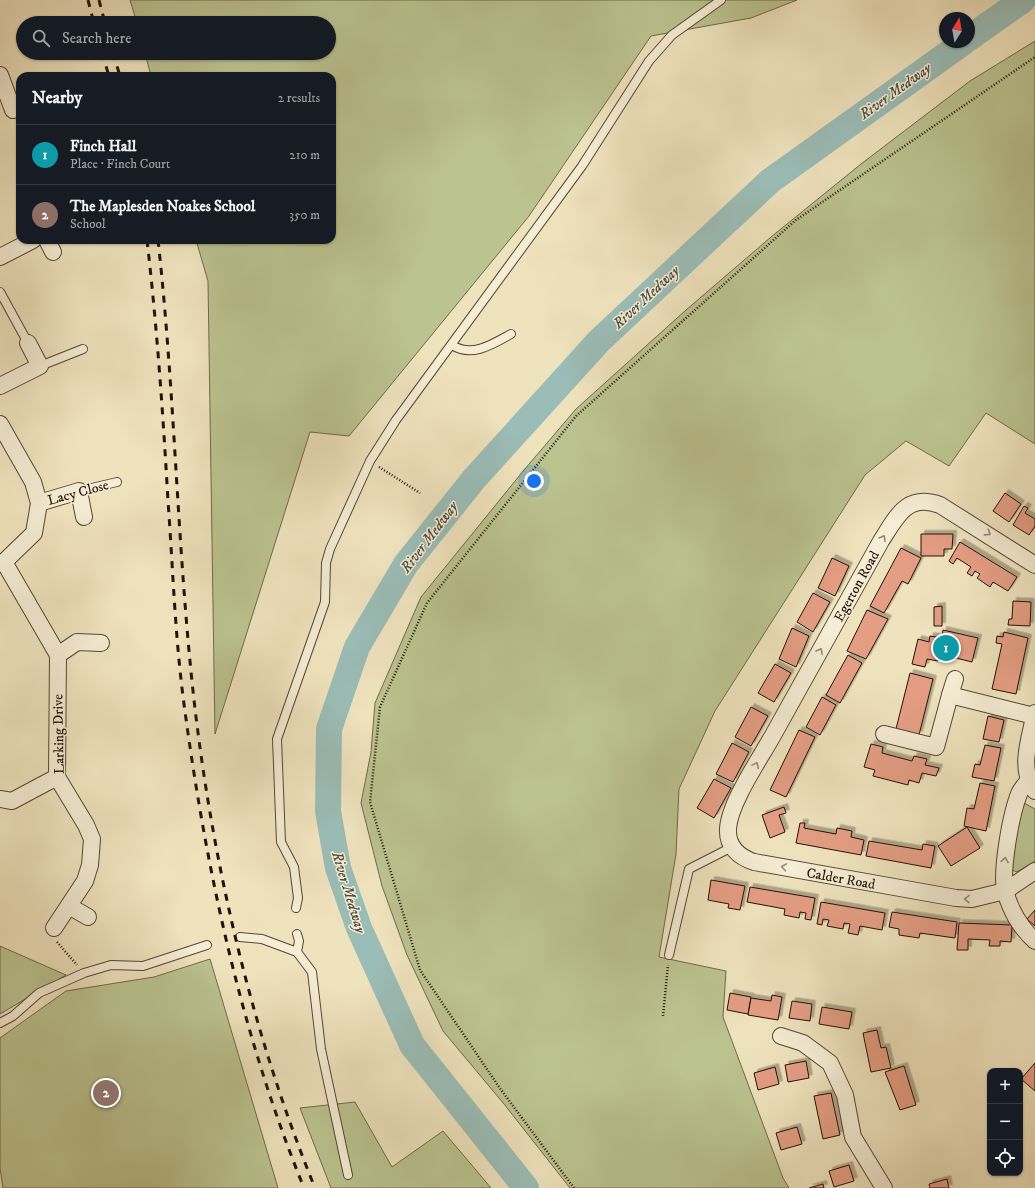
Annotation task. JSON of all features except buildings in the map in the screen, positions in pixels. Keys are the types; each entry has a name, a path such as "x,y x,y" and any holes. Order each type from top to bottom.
{"street":[{"path":"0,75 13,110"},
{"path":"0,257 25,244"},
{"path":"0,386 40,366 28,343"},
{"path":"0,424 33,482 39,503 34,533 2,563 58,655 77,642 101,644"},
{"path":"79,491 84,517"},
{"name":"Lacy Close","path":"39,503 79,491"},
{"name":"Egerton Road","path":"732,847 728,835 728,828 738,799 881,541 896,517 913,503 926,501 945,507 1035,565"},
{"name":"Larking Drive","path":"54,928 85,881 90,865 92,839 86,824 57,777 58,655"},
{"path":"884,734 936,747 955,679"},
{"path":"950,695 1035,715 1027,755 1031,786 1019,794 1003,870 1005,891 1014,916 1035,941"},
{"path":"0,799 12,801 57,777"},
{"name":"Calder Road","path":"732,847 743,857 754,862 950,897 972,899 1005,891 1035,872"},
{"path":"69,906 88,918"},
{"path":"781,1036 803,1043 830,1063 845,1095 853,1137 884,1188"}],"lane":[{"path":"296,908 298,898 294,867 281,842 277,738 325,602 327,558 370,461 396,420 582,166 649,61 672,35 721,0"},
{"path":"0,292 28,343"},
{"path":"452,344 463,350 471,351 485,348 511,334"},
{"path":"40,366 83,349"},
{"name":"Lacy Close","path":"79,491 117,482"},
{"path":"669,956 689,869 732,847"},
{"path":"296,952 299,941 297,934"},
{"path":"240,937 262,939 296,952 312,972 321,1048 348,1175"},
{"path":"0,1023 13,1016 39,993 84,973 111,965 143,966 207,945"}],"path":[{"path":"574,1188 499,1087 420,970 370,802 380,707 427,603 576,416 796,220 1035,57"},
{"path":"370,461 420,493"},
{"path":"54,928 58,944 84,973"},
{"path":"663,1016 669,956"}],"green space":[{"path":"130,0 797,0 751,18 651,36 529,216 349,436 310,432 215,734 208,281 197,244 336,244 336,72 150,72 147,60 336,60 336,16 135,16"},
{"path":"1035,41 1035,444 986,413 949,466 906,441 865,475 715,711 679,789 676,854 659,957 726,971 723,1017 783,1178 789,1188 570,1188 504,1104 443,1031 407,955 382,886 361,803 371,752 375,703 421,597 524,470 576,409 686,310 771,237 861,164 970,81"},
{"path":"1024,803 1035,809 1035,861 1017,872 1011,868 1009,860"},
{"path":"0,946 66,975 0,1014"},
{"path":"210,959 278,1188 3,1188 0,1168 0,1038 66,991 154,977"},
{"path":"355,1102 392,1167 443,1131 491,1188 331,1188 300,1108"}],"waterway":[{"name":"River Medway","path":"975,34 1023,0"},
{"name":"River Medway","path":"526,1188 412,1045 359,928 338,868 328,811 329,729 357,647 406,564 474,479 599,341 770,181 956,48"}],"railway":[{"path":"88,0 92,16"},
{"path":"99,0 103,16"},
{"path":"104,60 108,72"},
{"path":"115,60 119,72"},
{"path":"147,244 154,305 164,436 178,654 203,828 215,889 244,1011 282,1130 304,1188"},
{"path":"158,244 164,297 188,643 202,762 212,824 238,948 254,1009 272,1070 292,1129 315,1188"}],"place":[{"name":"Finch Hall","path":"946,648"},
{"name":"The Maplesden Noakes School","path":"106,1093"}]}
